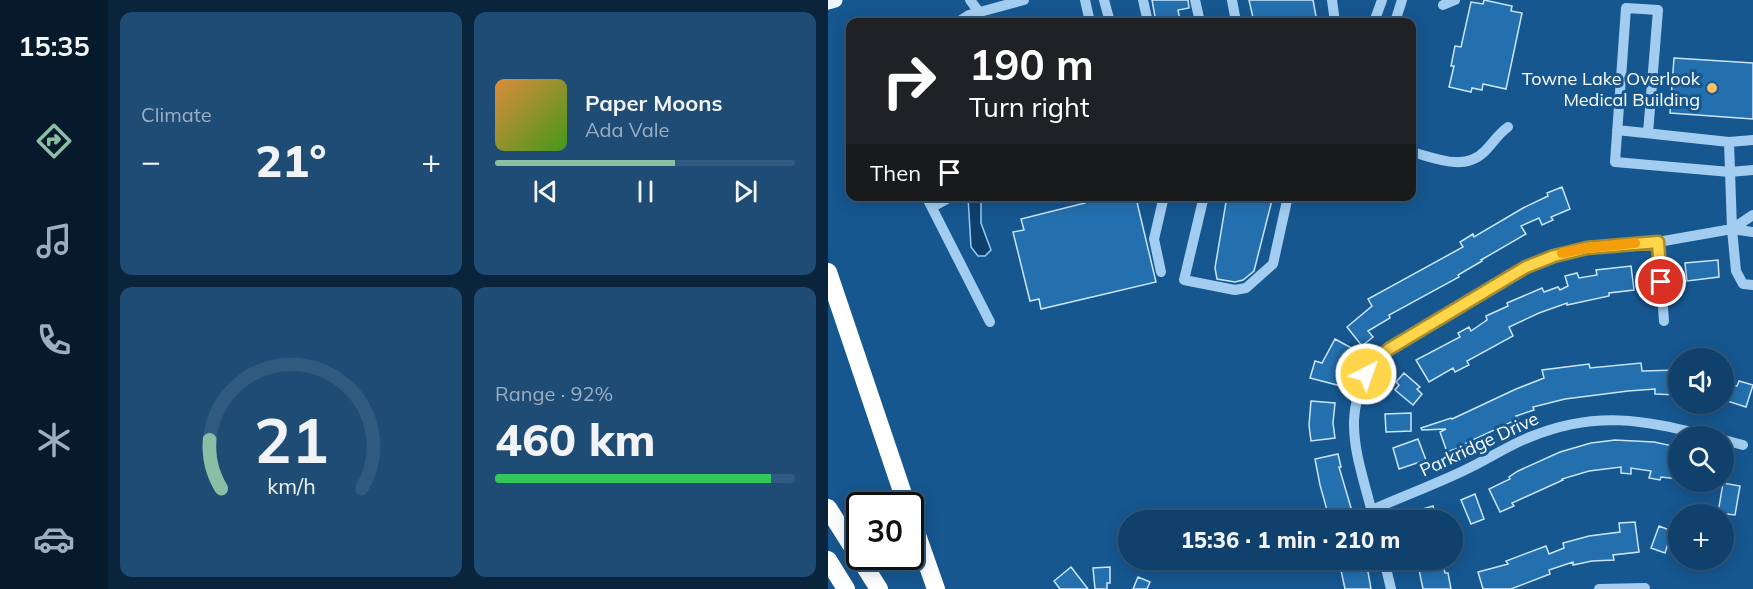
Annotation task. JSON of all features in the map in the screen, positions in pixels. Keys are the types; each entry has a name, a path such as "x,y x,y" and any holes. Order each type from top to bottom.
{"highway":[{"path":"828,272 902,492"},
{"path":"828,508 879,589"},
{"path":"924,555 936,589"},
{"path":"828,560 846,589"}],"main road":[{"path":"828,2 835,0"}],"street":[{"path":"970,0 979,12"},
{"path":"979,12 982,0"},
{"path":"964,18 1024,0"},
{"path":"1085,0 1089,18"},
{"path":"1104,0 1109,18"},
{"path":"1143,0 1147,18"},
{"path":"1195,0 1199,18"},
{"path":"1232,0 1235,18"},
{"path":"1332,0 1334,18"},
{"path":"1375,18 1382,0"},
{"path":"1396,18 1402,0"},
{"path":"1443,4 1455,0"},
{"path":"1648,133 1658,10 1626,8 1615,162 1730,172 1753,170"},
{"path":"1416,153 1456,163 1467,162 1474,160 1484,152 1497,135 1508,127"},
{"path":"1617,130 1729,142 1753,140"},
{"path":"1729,142 1736,271 1743,284 1753,285"},
{"path":"1161,272 1154,239 1163,201"},
{"path":"1203,201 1184,280 1235,290 1246,288 1274,264 1287,201"},
{"path":"929,202 990,322"},
{"path":"1372,510 1355,442 1354,406 1366,374 1389,349 1526,267 1554,256 1587,248 1658,242 1732,228 1753,215"},
{"path":"1732,228 1753,232"},
{"path":"1658,242 1664,321"},
{"name":"Parkridge Drive","path":"1383,510 1528,437 1560,427 1594,421 1628,420 1670,426"},
{"path":"1734,443 1743,445"},
{"path":"1386,570 1391,589"},
{"path":"1599,589 1645,588"}],"water":[{"path":"968,201 981,201 981,223 991,250 985,256 978,256 971,247"}],"building":[{"path":"1152,0 1188,0 1189,8 1178,10 1180,18 1155,18"},
{"path":"1249,0 1313,0 1316,18 1253,18"},
{"path":"1484,0 1512,6 1511,11 1522,13 1506,89 1483,84 1482,90 1472,88 1471,92 1449,87 1454,66 1451,66 1455,46 1461,47 1471,2 1483,4"},
{"name":"Towne Lake Overlook Medical Building","path":"1674,58 1753,63 1753,119 1670,113"},
{"path":"1562,187 1570,209 1551,217 1553,220 1542,225 1539,218 1521,226 1526,234 1481,260 1458,275 1459,277 1389,315 1390,318 1368,331 1373,337 1362,346 1347,327 1372,306 1368,299 1463,247 1460,242 1473,234 1474,237 1548,196 1547,193"},
{"path":"1085,201 1137,201 1156,282 1041,309 1039,299 1030,301 1013,232 1024,230 1021,219 1085,203"},
{"path":"1226,201 1272,201 1254,271 1243,280 1235,282 1217,279 1215,268"},
{"path":"1718,260 1719,277 1687,281 1685,263"},
{"path":"1631,266 1634,290 1609,293 1609,296 1567,305 1567,303 1539,313 1509,327 1513,336 1467,361 1469,365 1455,372 1453,368 1429,382 1416,360 1460,337 1458,333 1469,327 1471,331 1487,320 1486,316 1508,306 1507,303 1542,288 1544,292 1558,287 1560,290 1568,286 1565,276 1577,273 1579,278 1597,275 1596,270"},
{"path":"1335,339 1357,351 1345,372 1341,386 1310,378 1315,361 1322,363"},
{"path":"1641,363 1642,371 1668,370 1668,395 1655,394 1655,389 1628,391 1565,399 1533,407 1534,410 1516,416 1518,419 1466,443 1467,445 1447,452 1440,432 1446,429 1422,430 1421,428 1452,419 1544,378 1542,370 1589,364 1590,368"},
{"path":"1404,373 1420,387 1417,389 1422,394 1413,405 1395,390 1399,385 1396,382"},
{"path":"1739,381 1753,385 1746,407 1734,403 1734,386 1737,386"},
{"path":"1311,401 1335,403 1333,423 1335,438 1311,441 1309,425"},
{"path":"1411,413 1411,431 1386,432 1385,414"},
{"path":"1418,439 1426,460 1399,469 1393,448"},
{"path":"1615,440 1668,445 1668,478 1661,477 1660,480 1649,478 1651,471 1631,468 1631,474 1621,473 1621,467 1589,471 1562,479 1512,503 1514,506 1500,512 1489,489 1510,479 1509,477 1518,471 1560,452 1591,443"},
{"path":"1338,454 1341,467 1339,467 1352,510 1327,510 1315,459"},
{"path":"1734,485 1740,486 1735,515 1734,504 1720,504 1722,492 1734,492"},
{"path":"1475,494 1484,519 1471,524 1461,500"},
{"path":"1433,506 1434,510 1419,510"},
{"path":"1635,522 1639,552 1613,555 1614,560 1573,565 1573,562 1549,570 1550,574 1511,589 1483,589 1478,572 1508,564 1506,561 1546,546 1549,554 1564,548 1563,543 1589,536 1620,532 1619,523"},
{"path":"1659,526 1668,529 1665,553 1651,548"},
{"path":"1071,567 1088,589 1060,589 1054,581"},
{"path":"1110,567 1110,583 1107,583 1107,589 1095,589 1093,568"},
{"path":"1341,570 1368,570 1371,589 1345,589"},
{"path":"1419,570 1444,570 1445,573 1448,573 1451,589 1423,589"},
{"path":"1138,577 1150,582 1147,589 1133,589"}],"slow traffic":[{"path":"1562,253 1604,245 1635,243"}],"place":[{"name":"Towne Lake Overlook Medical Building","path":"1712,88"}],"route":[{"path":"1366,374 1389,349 1526,267 1570,251 1604,245 1658,242 1661,282"}]}
